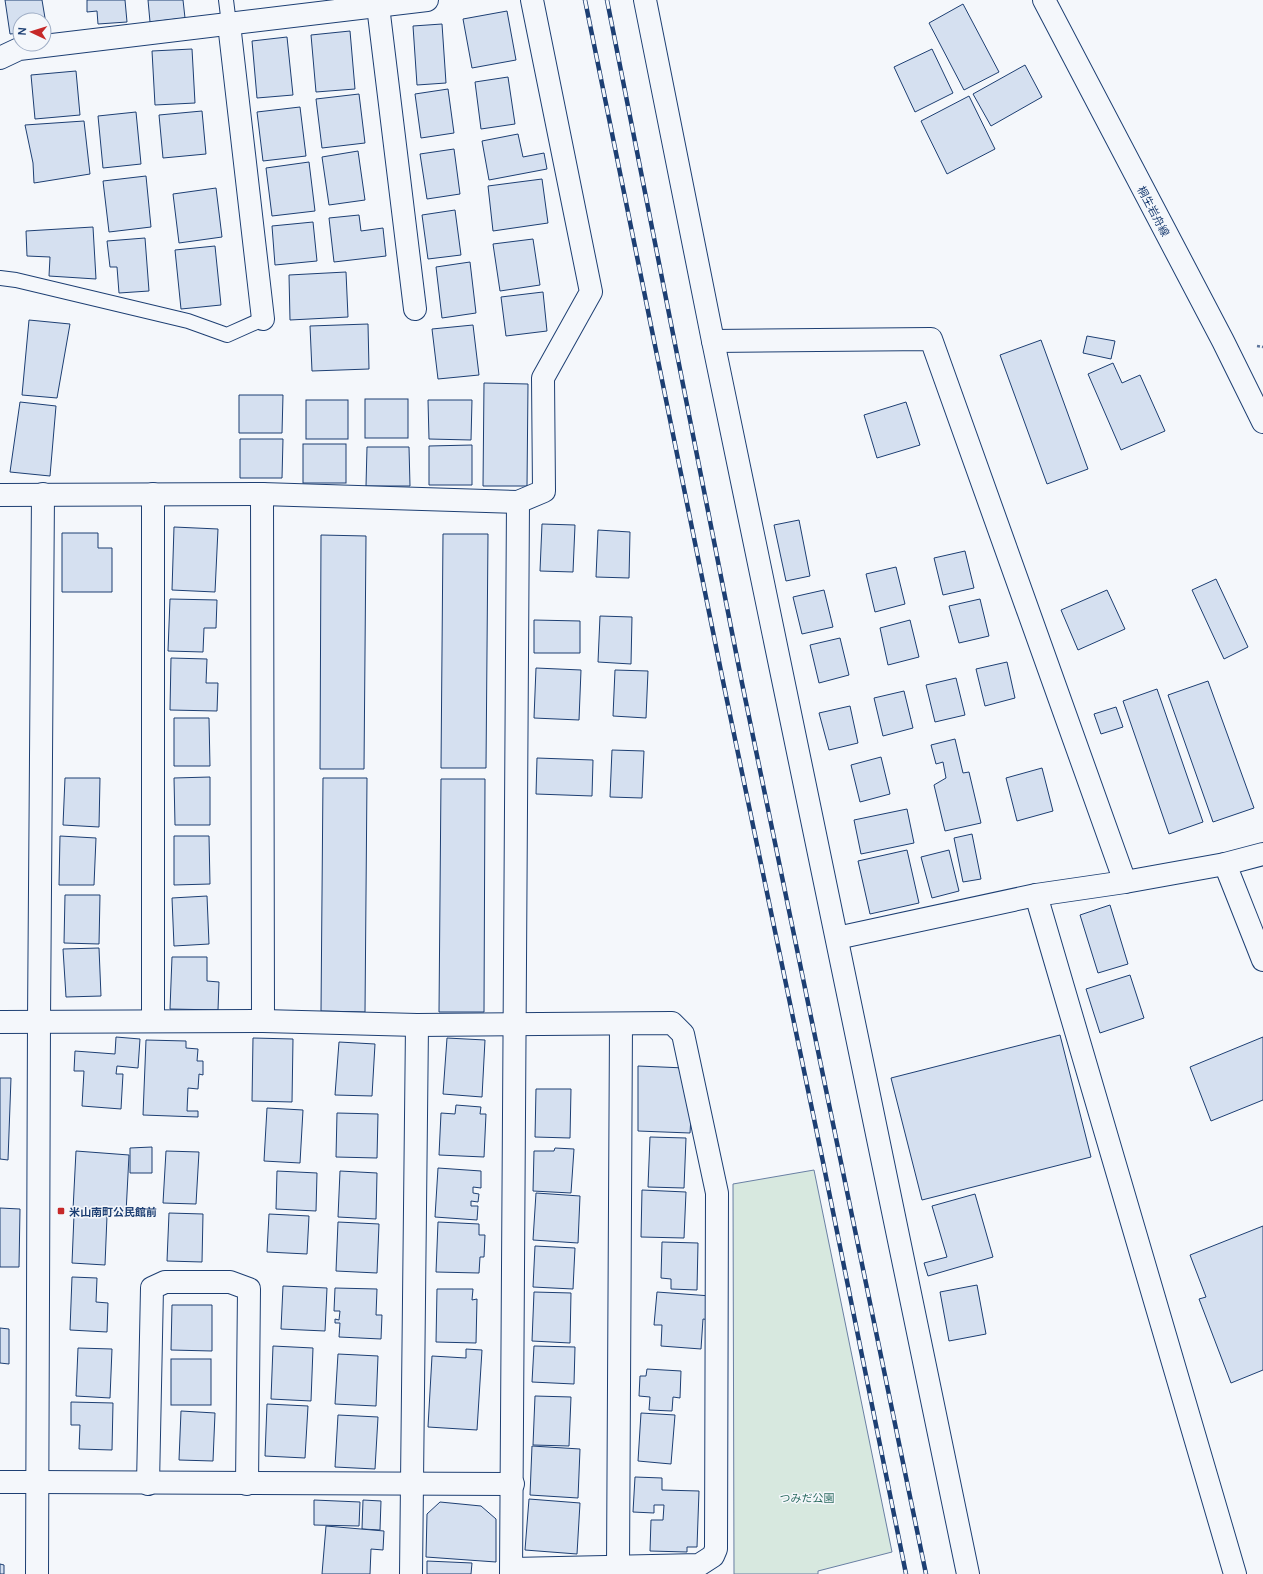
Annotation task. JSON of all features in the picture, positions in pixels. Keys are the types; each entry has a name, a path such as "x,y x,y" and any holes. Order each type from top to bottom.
{"street":[{"path":"0,58 19,49 229,24 378,3 427,0"},
{"path":"0,495 262,494 518,502 544,491 543,378 591,292 532,0"},
{"path":"645,0 713,341 838,938 968,1574"},
{"name":"桐生岩舟線","path":"1044,0 1219,334 1263,422"},
{"path":"378,3 415,309"},
{"path":"229,24 263,319"},
{"path":"713,341 930,339 1125,882"},
{"path":"37,1574 43,494"},
{"path":"153,1021 154,494"},
{"path":"262,494 263,1021"},
{"path":"0,1022 263,1021 417,1025 514,1025 672,1023 682,1034 717,1193 716,1549 713,1556 699,1565 512,1571 514,1025 518,502"},
{"path":"838,938 1036,895 1125,882 1225,864 1263,854"},
{"path":"1225,864 1263,960"},
{"path":"1036,895 1235,1574"},
{"path":"618,1567 621,1024"},
{"path":"411,1574 417,1025"},
{"path":"148,1484 152,1288 165,1282 230,1282 249,1288 247,1484"},
{"path":"0,1482 148,1484 513,1484"}],"lane":[{"path":"226,0 229,24"},
{"path":"0,278 16,280 188,321 227,335 263,319"}],"green space":[{"name":"つみだ公園","path":"814,1170 892,1552 818,1571 818,1574 734,1574 733,1184"}],"building":[{"path":"5,0 42,0 44,12 12,12 12,34 10,34"},
{"path":"87,0 125,0 127,22 98,24 97,11 87,12"},
{"path":"148,0 183,0 185,18 150,22"},
{"path":"963,4 999,72 964,90 929,23"},
{"path":"507,11 516,60 472,68 463,19"},
{"path":"442,24 446,83 417,85 413,26"},
{"path":"350,31 355,89 316,92 311,35"},
{"path":"287,37 293,95 257,98 252,41"},
{"path":"192,49 195,103 155,105 152,51"},
{"path":"932,49 953,93 915,112 894,67"},
{"path":"1025,65 1042,97 991,126 973,94"},
{"path":"76,71 80,115 35,119 31,75"},
{"path":"508,77 515,124 481,129 475,82"},
{"path":"448,89 454,133 421,138 415,94"},
{"path":"359,94 365,143 322,148 316,99"},
{"path":"969,96 995,149 947,174 921,121"},
{"path":"300,107 306,156 263,161 257,112"},
{"path":"202,111 206,154 163,158 159,115"},
{"path":"136,112 141,164 103,168 98,116"},
{"path":"84,121 90,174 34,183 33,163 25,125"},
{"path":"518,134 523,157 544,153 547,169 489,180 482,141"},
{"path":"454,149 460,194 427,199 420,154"},
{"path":"358,151 365,200 329,205 322,157"},
{"path":"309,162 315,211 272,216 266,168"},
{"path":"146,176 151,227 109,232 103,181"},
{"path":"542,179 548,223 493,231 488,186"},
{"path":"216,188 222,237 179,243 173,194"},
{"path":"455,210 461,255 428,259 422,215"},
{"path":"359,215 361,231 383,228 386,256 334,262 329,218"},
{"path":"313,222 317,261 275,265 272,226"},
{"path":"93,227 96,279 49,276 50,257 27,256 26,231"},
{"path":"145,238 149,291 119,293 117,267 110,267 107,241"},
{"path":"533,239 540,285 500,291 493,244"},
{"path":"215,246 221,305 181,309 175,250"},
{"path":"470,262 476,313 442,318 436,267"},
{"path":"346,272 348,317 290,320 289,275"},
{"path":"543,292 547,331 506,336 501,297"},
{"path":"29,320 70,324 57,398 22,395"},
{"path":"368,324 369,369 312,371 310,326"},
{"path":"473,325 479,375 438,379 432,329"},
{"path":"1087,336 1115,341 1111,359 1083,353"},
{"path":"1041,340 1088,469 1047,484 1000,355"},
{"path":"1113,363 1122,383 1140,375 1165,431 1121,450 1088,374"},
{"path":"484,383 528,384 527,486 483,486"},
{"path":"239,395 283,395 282,433 239,433"},
{"path":"365,399 408,399 408,438 365,438"},
{"path":"306,400 348,400 348,439 306,439"},
{"path":"428,400 472,400 471,440 429,439"},
{"path":"20,402 56,406 50,476 10,472"},
{"path":"906,402 920,445 877,458 864,415"},
{"path":"240,439 283,439 282,478 240,478"},
{"path":"303,444 346,444 346,483 303,483"},
{"path":"472,445 472,485 429,485 429,446"},
{"path":"367,447 409,447 410,486 366,486"},
{"path":"799,520 810,576 786,581 774,525"},
{"path":"542,524 575,525 573,572 540,571"},
{"path":"174,527 218,529 215,592 172,590"},
{"path":"598,530 630,532 629,578 596,577"},
{"path":"62,533 98,533 98,548 112,548 112,592 62,592"},
{"path":"443,534 488,534 486,768 441,768"},
{"path":"321,535 366,536 364,769 320,769"},
{"path":"965,551 974,588 943,595 934,558"},
{"path":"896,567 905,604 875,612 866,574"},
{"path":"1216,579 1248,647 1224,659 1192,590"},
{"path":"824,590 833,627 802,634 793,597"},
{"path":"1107,590 1125,629 1078,650 1061,610"},
{"path":"170,599 217,600 216,628 204,628 203,652 168,651"},
{"path":"980,599 989,636 959,643 949,606"},
{"path":"600,616 632,617 631,664 598,662"},
{"path":"534,620 580,621 580,653 534,653"},
{"path":"910,620 919,657 888,665 880,628"},
{"path":"840,638 849,675 819,683 810,645"},
{"path":"171,658 207,659 206,683 218,683 217,711 170,710"},
{"path":"1007,662 1015,698 985,706 976,669"},
{"path":"536,668 581,670 579,720 534,718"},
{"path":"615,670 648,671 646,718 613,716"},
{"path":"956,678 965,715 935,722 926,685"},
{"path":"1208,681 1254,808 1213,822 1168,695"},
{"path":"1157,689 1203,822 1169,834 1123,701"},
{"path":"904,691 913,728 883,736 874,698"},
{"path":"850,706 858,743 829,750 819,713"},
{"path":"1116,707 1123,727 1101,734 1094,714"},
{"path":"174,718 209,718 210,766 174,766"},
{"path":"955,739 963,773 969,772 981,823 945,831 934,785 946,778 943,762 936,764 931,745"},
{"path":"612,750 644,751 642,798 610,797"},
{"path":"881,757 890,794 860,802 851,765"},
{"path":"537,758 593,760 592,796 536,794"},
{"path":"1042,768 1053,811 1017,821 1006,778"},
{"path":"210,777 210,825 175,825 174,778"},
{"path":"65,778 100,778 99,827 63,825"},
{"path":"323,778 367,778 365,1012 321,1011"},
{"path":"441,779 485,779 484,1012 439,1012"},
{"path":"907,809 914,843 861,854 854,820"},
{"path":"972,834 981,879 963,882 954,838"},
{"path":"60,836 96,838 94,885 59,885"},
{"path":"174,836 209,836 210,884 174,885"},
{"path":"907,850 919,903 870,914 858,861"},
{"path":"949,850 959,891 932,898 921,857"},
{"path":"65,895 100,895 99,944 64,943"},
{"path":"207,896 209,944 174,946 172,898"},
{"path":"1110,905 1128,964 1098,973 1080,915"},
{"path":"99,948 101,996 66,997 63,949"},
{"path":"172,957 207,957 207,981 219,982 218,1010 170,1009"},
{"path":"1130,975 1144,1018 1100,1033 1086,989"},
{"path":"1060,1035 1091,1157 922,1200 891,1078"},
{"path":"116,1037 140,1039 138,1068 117,1066 116,1074 123,1074 121,1109 82,1106 84,1071 74,1071 75,1051 115,1054"},
{"path":"1263,1037 1263,1100 1211,1121 1190,1067"},
{"path":"253,1038 293,1039 292,1102 252,1101"},
{"path":"447,1038 485,1040 482,1097 443,1094"},
{"path":"146,1040 186,1041 186,1048 198,1049 197,1061 203,1061 203,1075 199,1074 198,1089 188,1088 187,1111 198,1111 198,1117 143,1115"},
{"path":"339,1042 375,1044 372,1096 335,1095"},
{"path":"638,1066 685,1068 691,1117 690,1133 638,1131"},
{"path":"0,1078 11,1078 8,1160 0,1159"},
{"path":"536,1089 571,1089 570,1138 535,1137"},
{"path":"456,1105 481,1107 480,1114 486,1114 484,1157 439,1155 441,1113 455,1114"},
{"path":"267,1108 303,1110 300,1163 264,1161"},
{"path":"337,1113 378,1114 377,1158 336,1157"},
{"path":"650,1137 686,1138 684,1188 648,1187"},
{"path":"152,1147 152,1173 130,1173 130,1148"},
{"path":"555,1148 574,1149 571,1193 533,1191 534,1151 554,1151"},
{"path":"76,1151 129,1155 126,1213 73,1210"},
{"path":"166,1151 199,1152 196,1204 163,1203"},
{"path":"438,1168 481,1171 481,1188 473,1187 473,1193 479,1194 478,1202 471,1201 471,1206 478,1206 477,1220 435,1217"},
{"path":"277,1171 317,1173 316,1211 276,1209"},
{"path":"340,1171 377,1173 376,1219 338,1217"},
{"path":"642,1190 686,1192 684,1238 641,1237"},
{"path":"536,1193 580,1196 578,1243 533,1240"},
{"path":"975,1194 993,1257 928,1276 924,1263 947,1257 932,1206"},
{"path":"0,1208 20,1209 19,1267 0,1267"},
{"path":"169,1213 203,1214 202,1262 167,1261"},
{"path":"269,1214 309,1216 307,1254 267,1252"},
{"path":"74,1215 107,1216 105,1265 72,1263"},
{"path":"338,1222 379,1224 377,1273 336,1271"},
{"path":"438,1222 479,1224 479,1235 485,1235 484,1257 480,1257 479,1273 436,1272"},
{"path":"1263,1226 1263,1370 1231,1383 1199,1299 1206,1297 1190,1255"},
{"path":"662,1242 698,1243 697,1290 671,1289 671,1279 661,1278"},
{"path":"535,1246 575,1248 573,1289 533,1287"},
{"path":"72,1277 97,1278 96,1302 108,1303 107,1332 70,1330"},
{"path":"977,1285 986,1334 949,1341 940,1292"},
{"path":"283,1286 327,1288 325,1331 281,1329"},
{"path":"335,1288 377,1289 376,1315 382,1315 381,1339 339,1337 340,1323 335,1323 335,1319 339,1320 340,1311 334,1311"},
{"path":"437,1289 473,1289 472,1300 477,1299 476,1343 436,1342"},
{"path":"534,1292 571,1293 570,1343 532,1341"},
{"path":"657,1292 711,1296 710,1320 703,1319 701,1349 661,1346 662,1325 654,1325"},
{"path":"172,1305 212,1305 212,1351 171,1350"},
{"path":"0,1328 9,1329 9,1364 0,1363"},
{"path":"273,1346 313,1348 311,1401 271,1399"},
{"path":"534,1346 575,1347 574,1384 532,1382"},
{"path":"78,1348 112,1349 110,1398 76,1396"},
{"path":"466,1349 482,1350 477,1430 428,1427 432,1356 466,1358"},
{"path":"338,1354 378,1356 376,1406 335,1404"},
{"path":"171,1359 211,1359 211,1405 171,1405"},
{"path":"647,1369 681,1371 680,1398 673,1397 672,1411 649,1410 650,1397 639,1396 640,1376 646,1376"},
{"path":"535,1396 571,1397 569,1446 533,1445"},
{"path":"71,1402 113,1403 112,1450 79,1449 80,1425 71,1425"},
{"path":"267,1404 308,1406 305,1458 265,1456"},
{"path":"181,1411 215,1413 213,1461 179,1460"},
{"path":"641,1413 675,1415 671,1464 638,1461"},
{"path":"338,1415 378,1417 375,1469 335,1467"},
{"path":"532,1446 580,1449 578,1498 530,1495"},
{"path":"635,1477 662,1478 662,1490 699,1491 697,1547 687,1547 687,1552 650,1551 651,1520 663,1520 664,1505 654,1505 654,1513 633,1512"},
{"path":"529,1499 580,1503 577,1554 525,1550"},
{"path":"314,1500 360,1502 359,1526 314,1525"},
{"path":"363,1500 381,1501 380,1530 362,1529"},
{"path":"440,1502 481,1506 496,1519 496,1562 426,1557 427,1514"},
{"path":"326,1526 384,1531 383,1550 371,1549 370,1574 322,1574"},
{"path":"427,1561 472,1563 471,1574 427,1574"},
{"path":"0,1564 4,1565 4,1574 0,1574"}],"railway":[{"path":"585,0 906,1574"},
{"path":"607,0 742,683 926,1574"}],"place":[{"name":"米山南町公民館前","path":"61,1211"}]}
